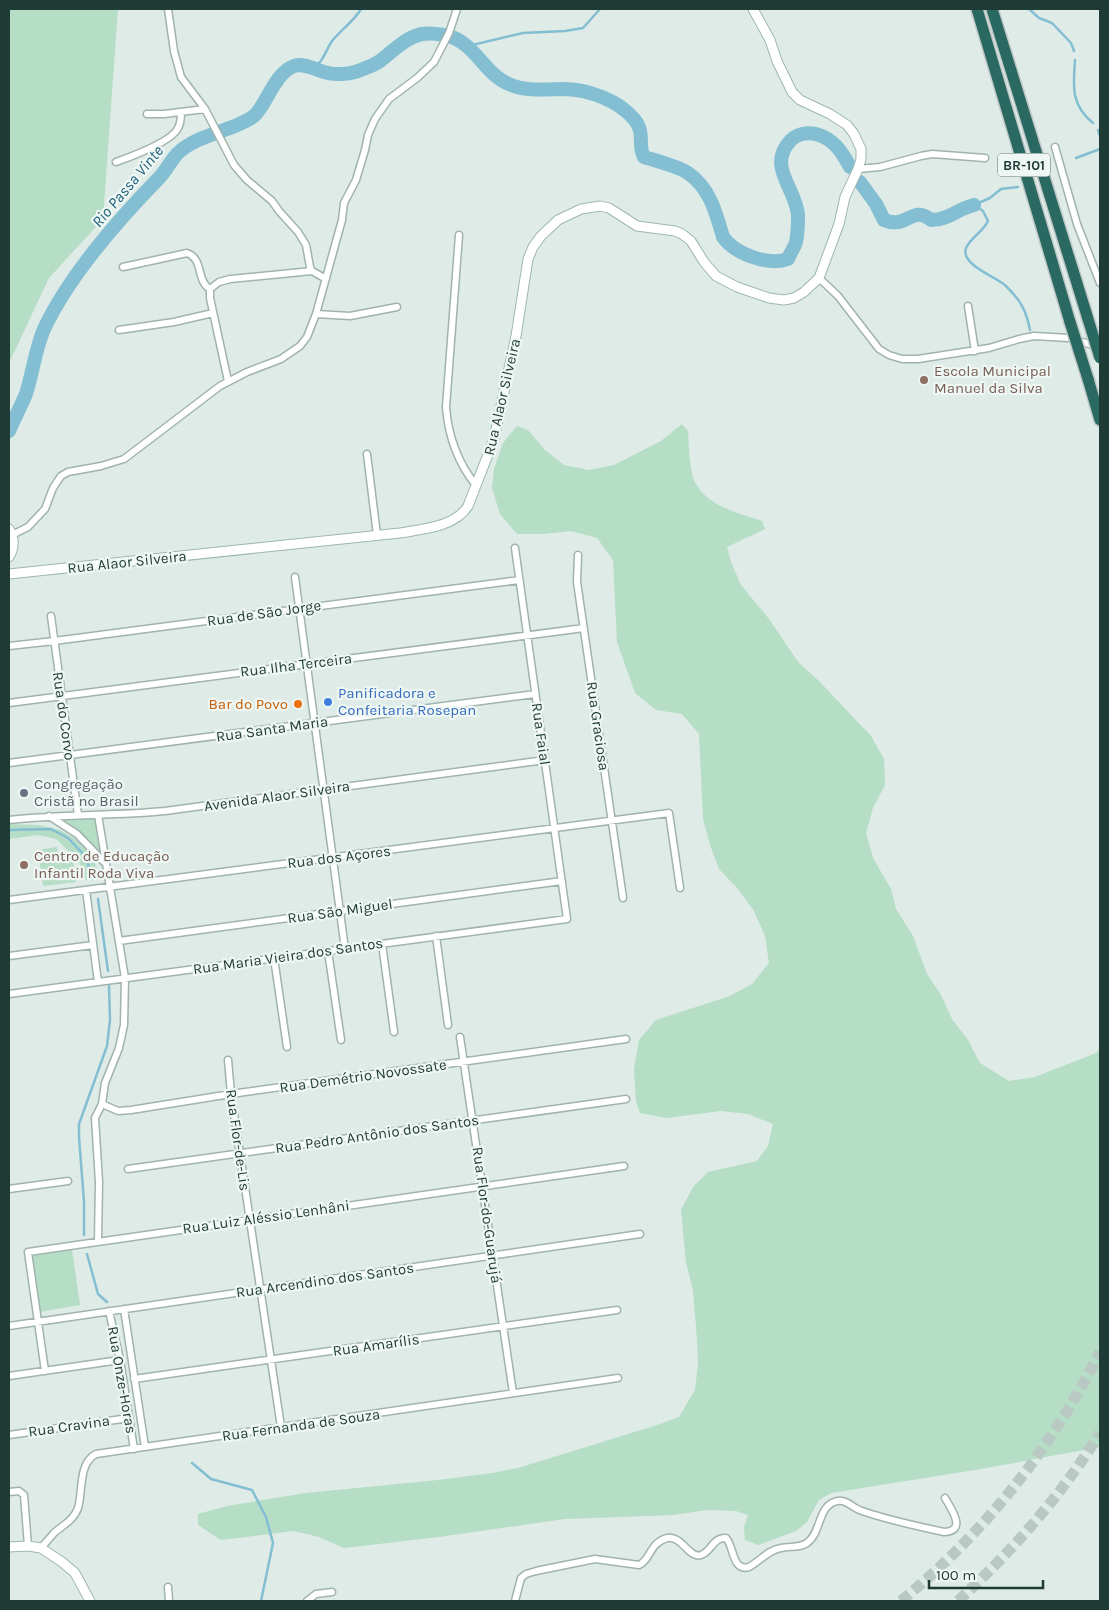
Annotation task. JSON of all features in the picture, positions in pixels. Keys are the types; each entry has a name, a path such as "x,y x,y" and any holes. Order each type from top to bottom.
{"highway":[{"name":"BR-101","path":"977,9 1100,420"},
{"name":"BR-101","path":"992,9 1100,358"}],"street":[{"path":"168,9 178,70 184,82 205,109 239,172 264,193 298,232 306,245 312,271 326,280"},
{"path":"9,557 13,547 10,532 28,527 45,509 53,488 61,476 68,472 102,466 124,459 152,439 205,395 228,381 291,354 307,337 326,280 342,220 344,203 356,180 368,135 375,119 389,99 417,78 434,62 448,36 457,9"},
{"path":"753,9 770,40 777,61 792,92 800,100 830,114 841,122 854,134 861,149 858,170 845,197 839,224 819,278 838,296 880,349 889,355 902,359 918,359 974,351 1034,336 1069,338 1100,348"},
{"path":"147,114 205,109"},
{"path":"116,162 172,136 179,126 181,112"},
{"path":"1055,147 1077,224 1100,283"},
{"path":"858,170 880,167 932,154 985,158"},
{"name":"Rua Alaor Silveira","path":"9,574 378,535 424,529 451,521 464,512 494,439 509,375 528,259 533,247 541,236 558,220 581,208 600,206 609,208 637,226 675,231 682,234 691,241 704,262 716,276 737,287 769,298 784,300 794,298 804,292 819,278"},
{"path":"459,235 446,407 452,442 470,478 476,485"},
{"path":"123,267 187,253 195,258 203,282 210,289"},
{"path":"210,289 219,282 230,279 312,271"},
{"path":"210,289 210,298 228,381"},
{"path":"968,306 974,351"},
{"path":"316,314 350,316 397,307"},
{"path":"119,330 174,322 213,313"},
{"path":"367,454 378,535"},
{"name":"Rua Faial","path":"515,548 567,919"},
{"name":"Rua Graciosa","path":"578,555 576,572 623,898"},
{"path":"295,577 345,949"},
{"name":"Rua de São Jorge","path":"9,646 54,642 519,580"},
{"name":"Rua do Corvo","path":"51,616 78,815"},
{"name":"Rua Ilha Terceira","path":"9,703 584,628"},
{"name":"Rua Santa Maria","path":"9,763 535,694"},
{"name":"Avenida Alaor Silveira","path":"9,820 48,816 165,811 545,760"},
{"name":"Rua dos Açores","path":"9,900 669,813 680,888"},
{"path":"98,815 125,978 124,1025 119,1048 105,1083 102,1104 95,1118 99,1182 98,1241"},
{"path":"48,816 77,834 107,865"},
{"name":"Rua São Miguel","path":"119,941 562,881"},
{"path":"86,890 98,982"},
{"name":"Rua Maria Vieira dos Santos","path":"9,994 567,919"},
{"path":"436,936 448,1025"},
{"path":"382,944 394,1032"},
{"path":"9,956 93,945"},
{"path":"328,951 341,1040"},
{"path":"274,958 287,1047"},
{"name":"Rua Flor-do-Guarujá","path":"460,1037 513,1394"},
{"name":"Rua Demétrio Novossate","path":"102,1104 118,1111 131,1110 231,1094 626,1039"},
{"name":"Rua Flor-de-Lis","path":"228,1060 231,1094 281,1428"},
{"name":"Rua Pedro Antônio dos Santos","path":"128,1170 626,1099"},
{"name":"Rua Luiz Aléssio Lenhâni","path":"45,1371 28,1252 624,1166"},
{"path":"9,1189 68,1181"},
{"name":"Rua Arcendino dos Santos","path":"9,1326 640,1234"},
{"name":"Rua Onze-Horas","path":"124,1309 145,1447"},
{"name":"Rua Amarílis","path":"134,1379 617,1310"},
{"name":"Rua Onze-Horas","path":"109,1311 120,1360 134,1449"},
{"path":"9,1376 120,1360"},
{"name":"Rua Fernanda de Souza","path":"41,1548 76,1513 84,1469 87,1461 96,1454 618,1378"},
{"name":"Rua Cravina","path":"9,1435 129,1418"},
{"path":"9,1492 19,1492 24,1495 28,1546"},
{"path":"515,1601 519,1582 526,1574 578,1561 595,1559 639,1565 645,1561 654,1546 667,1538 674,1538 698,1556 702,1555 718,1539 726,1538 729,1541 736,1562 740,1567 745,1568 753,1565 773,1550 808,1543 825,1510 833,1502 840,1500 857,1510 881,1517 944,1532 952,1532 956,1528 957,1523 945,1498"},
{"path":"9,1547 28,1546 41,1548 70,1568 81,1583 90,1601"},
{"path":"168,1586 169,1601"},
{"path":"307,1601 316,1594 332,1592"}],"green space":[{"path":"9,9 118,9 103,219 49,278 9,363"},
{"path":"682,424 688,431 692,473 696,484 702,492 725,508 762,521 765,529 727,547 741,585 769,619 798,662 818,680 871,736 884,759 885,785 873,808 866,833 873,858 891,889 896,909 913,936 927,974 941,995 952,1019 968,1040 980,1063 1009,1081 1035,1077 1096,1053 1100,1049 1100,1447 981,1469 831,1493 819,1500 807,1522 796,1531 758,1545 745,1540 744,1527 748,1515 736,1511 708,1510 673,1515 565,1519 344,1548 319,1537 294,1531 221,1540 198,1525 198,1514 227,1506 306,1493 438,1480 518,1468 679,1417 695,1390 698,1364 697,1339 693,1290 686,1263 681,1210 693,1187 708,1172 757,1161 768,1146 773,1124 748,1114 721,1111 666,1118 640,1113 636,1101 634,1069 639,1040 656,1020 730,996 752,984 769,963 765,936 754,911 738,889 719,869 710,845 703,819 699,734 682,714 656,710 635,693 617,642 613,560 597,538 571,531 517,534 500,514 492,488 494,469 503,443 517,426 528,430 545,450 564,465 589,470 614,465 661,441"},
{"path":"96,817 102,851 99,853 82,834 68,825 63,819"},
{"path":"9,824 39,825 60,830 74,838 93,856 99,876 85,880 79,861 56,839 38,835 9,839"},
{"path":"57,847 59,861 73,859 76,882 43,886 38,850"},
{"path":"72,1249 80,1305 40,1312 32,1256"}],"waterway":[{"path":"310,68 321,61 332,41 355,18 361,9"},
{"path":"468,46 523,33 583,28 600,9"},
{"path":"1029,9 1039,18 1052,23 1071,43 1074,51"},
{"name":"Rio Passa Vinte","path":"9,431 26,394 38,345 44,329 54,309 96,249 162,175 178,153 198,140 253,117 276,81 294,66 307,66 331,74 352,73 377,63 410,38 422,34 436,34 455,38 464,44 493,74 511,85 531,89 584,91 602,97 620,106 638,124 644,157 683,170 696,179 707,194 718,219 723,237 728,243 735,249 762,260 780,261 788,259 796,242 798,215 793,196 784,177 781,159 784,150 791,140 796,136 806,133 822,136 837,147 850,167"},
{"path":"1075,60 1075,95 1081,109 1093,123"},
{"path":"1098,130 1100,136"},
{"path":"1076,158 1100,149"},
{"name":"Rio Passa Vinte","path":"860,182 876,204 884,220 892,222 898,222 919,215 931,220 937,220 974,205"},
{"path":"974,205 990,198 1001,189 1018,187"},
{"name":"Rio Passa Vinte","path":"974,205 983,211 988,221 968,244 966,248 968,260 980,270 1001,282 1016,296 1025,311 1030,330"},
{"path":"9,830 51,829 68,838 86,857 92,879"},
{"path":"98,899 108,971"},
{"path":"84,1235 79,1124 107,1046 110,1020 109,986"},
{"path":"87,1254 98,1294 107,1302"},
{"path":"192,1463 211,1479 252,1490 266,1517 273,1543 261,1601"}],"tunnel":[{"path":"901,1601 960,1547 1014,1487 1060,1422 1100,1352"},
{"path":"958,1601 1035,1522 1069,1479 1100,1433"}],"place":[{"name":"Escola Municipal Manuel da Silva","path":"924,380"},
{"name":"Panificadora e Confeitaria Rosepan","path":"328,702"},
{"name":"Bar do Povo","path":"298,704"},
{"name":"Congregação Cristã no Brasil","path":"24,793"},
{"name":"Centro de Educação Infantil Roda Viva","path":"24,865"}]}
